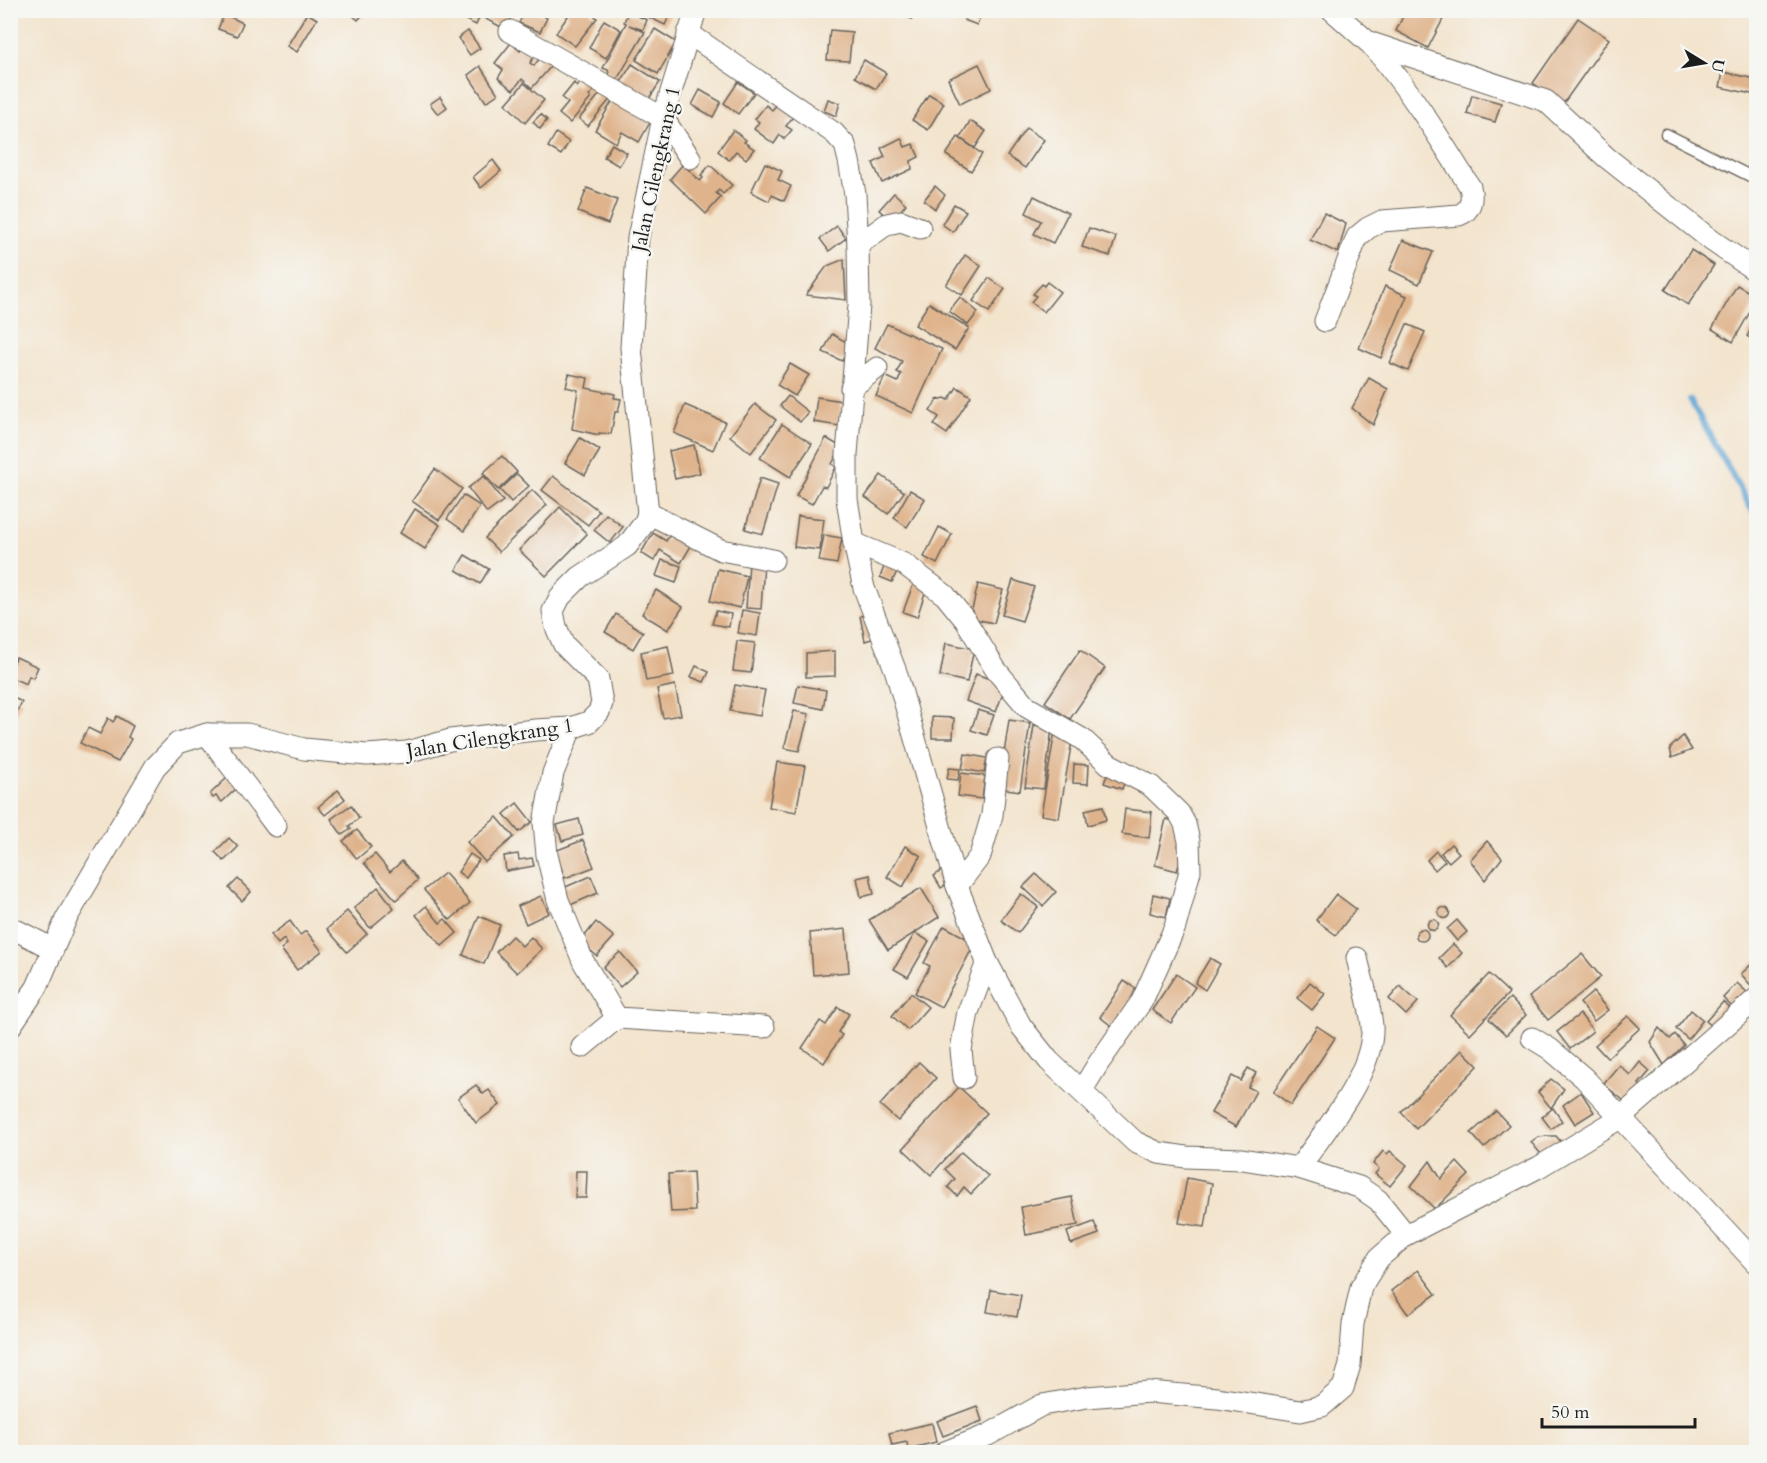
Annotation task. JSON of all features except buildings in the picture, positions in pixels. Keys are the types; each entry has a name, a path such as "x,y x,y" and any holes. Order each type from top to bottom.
{"street":[{"name":"Jalan Cilengkrang 1","path":"10,1027 37,987 66,919 154,767 178,743 207,734 246,734 304,749 367,755 407,752 450,740 571,728 589,722 599,712 602,703 598,679 564,645 556,627 553,611 560,597 580,577 627,546 645,522 648,513 631,348 638,238 663,118 696,10"},
{"path":"1325,321 1357,237 1382,221 1459,215 1467,210 1472,196 1470,187 1426,116 1397,75 1368,42 1332,10"},
{"path":"510,32 663,118 690,158"},
{"path":"688,33 834,133 845,145 855,194 858,245 859,305 847,454 847,499 854,543 864,588 896,672 957,886 987,962 1021,1026 1049,1061 1135,1142 1159,1153 1242,1160 1299,1168 1359,1187 1378,1200 1406,1235"},
{"path":"1368,42 1546,101 1606,157 1711,240 1756,272"},
{"path":"858,245 887,224 901,221 920,228"},
{"path":"851,388 877,368"},
{"path":"648,513 721,550 773,560"},
{"path":"854,543 904,564 945,595 966,621 996,670 1027,707 1082,739 1109,764 1151,786 1179,813 1185,824 1189,841 1190,871 1175,927 1142,1001 1082,1090"},
{"path":"571,728 553,772 544,823 547,855 558,900 583,961 617,1018"},
{"path":"207,734 276,826"},
{"path":"957,886 981,856 992,814 998,759"},
{"path":"10,927 53,949"},
{"path":"1299,1168 1358,1081 1368,1053 1372,1027 1357,958"},
{"path":"964,1078 961,1050 968,1012 987,962"},
{"path":"945,1452 988,1435 1042,1405 1087,1397 1149,1392 1217,1398 1300,1411 1322,1406 1343,1388 1346,1381 1350,1365 1353,1324 1361,1287 1378,1258 1406,1235 1539,1167 1620,1118 1756,999"},
{"path":"582,1047 617,1018 764,1027"},
{"path":"1532,1038 1550,1049 1584,1078 1756,1263"}],"lane":[{"path":"1666,134 1756,179"}],"waterway":[{"path":"1690,400 1756,517"}]}
